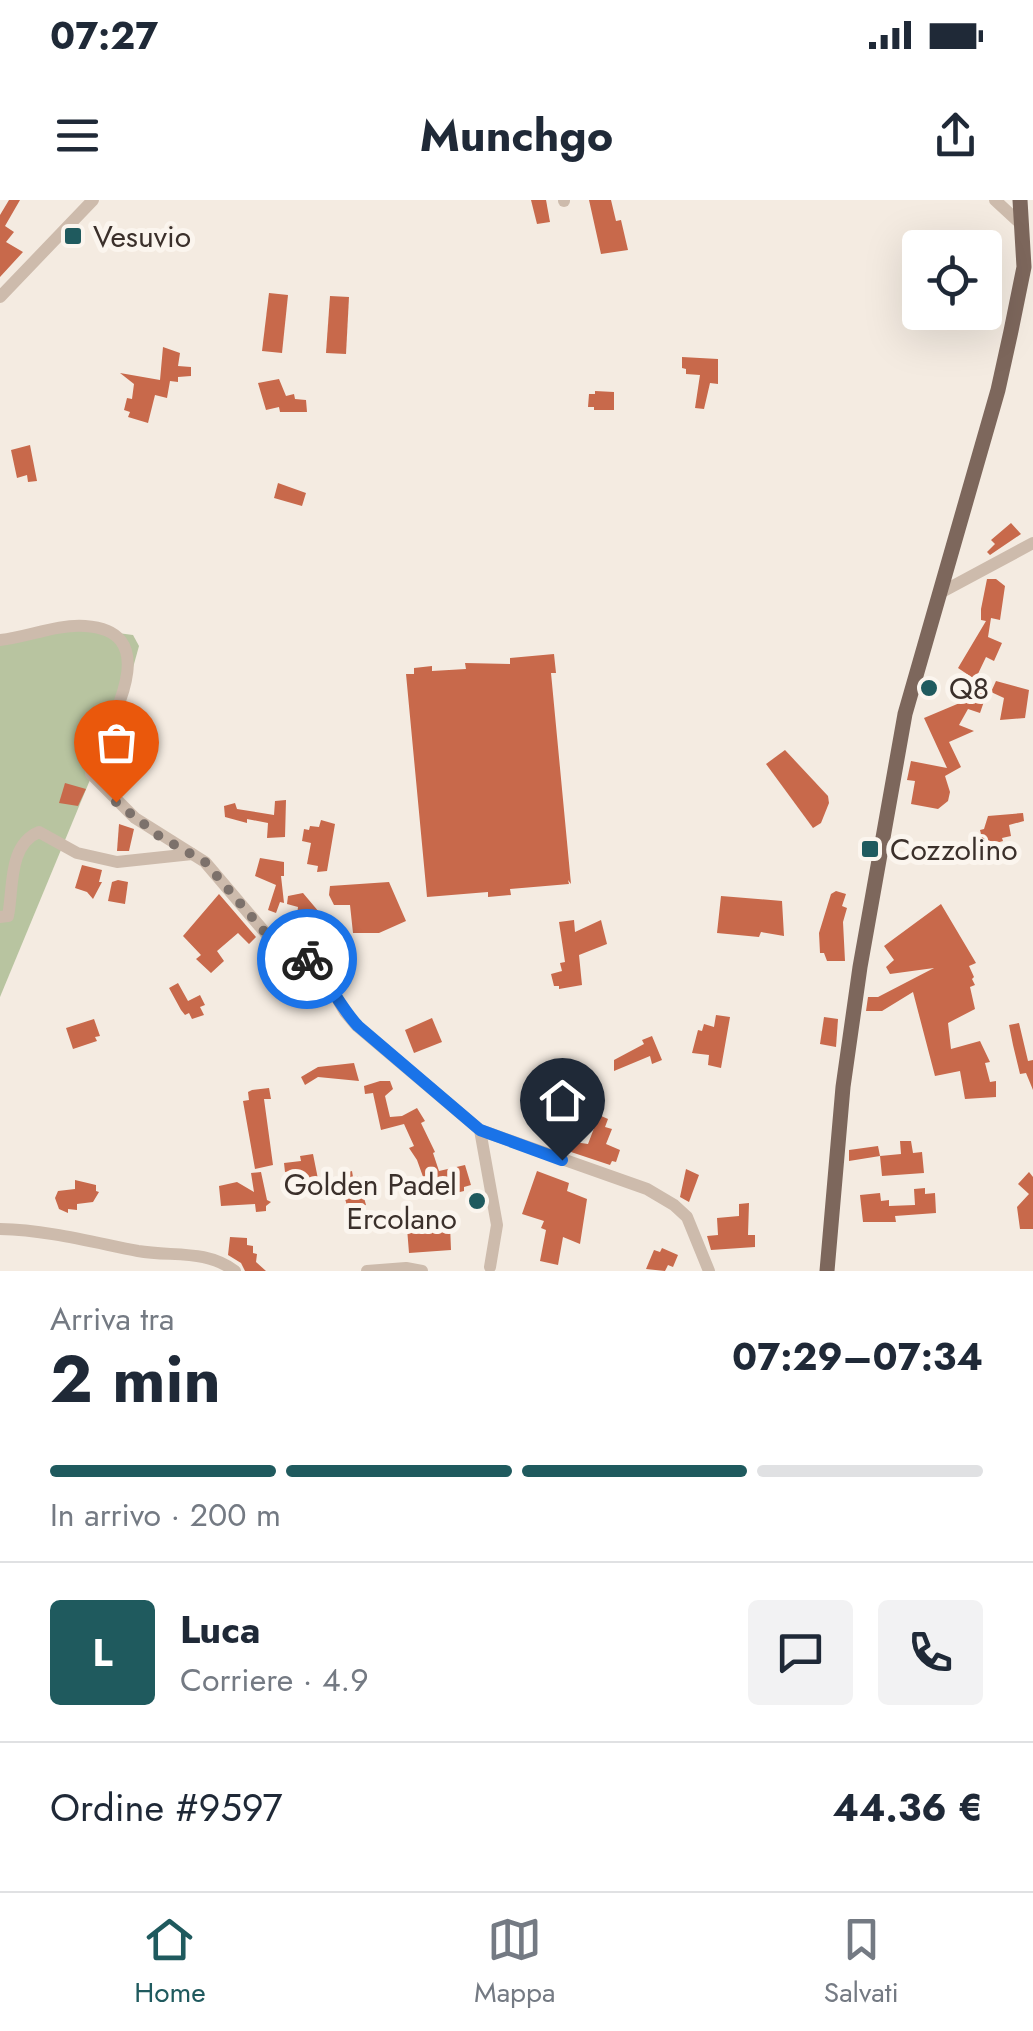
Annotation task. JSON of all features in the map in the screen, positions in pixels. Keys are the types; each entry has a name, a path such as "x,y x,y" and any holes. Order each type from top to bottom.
{"main road":[{"path":"827,1271 843,1088 905,714 1008,346 1024,267 1020,200"}],"street":[{"path":"0,298 93,200"},
{"path":"994,200 1022,226"},
{"path":"940,592 1033,544"},
{"path":"0,640 84,626 103,628 117,637 128,655 127,680 91,764 91,774 135,818 192,854 224,881 268,936 324,974 345,1012 358,1026 480,1130 647,1189 674,1204 687,1217 709,1271"},
{"path":"0,917 8,916 18,850 32,834 46,835 78,853 117,862 192,854"},
{"path":"480,1130 497,1225 490,1267"},
{"path":"0,1229 68,1236 144,1252 184,1252 212,1258 235,1271"},
{"path":"367,1271 422,1271"}],"green space":[{"path":"65,626 133,635 139,646 126,693 0,997 0,637"}],"building":[{"path":"9,200 20,200 5,226 14,232 6,242 23,252 0,277 0,215"},
{"path":"531,200 546,200 550,222 537,224"},
{"path":"589,200 611,200 616,221 621,220 628,250 601,254"},
{"path":"269,293 288,295 282,353 262,351"},
{"path":"330,296 349,297 346,354 326,353"},
{"path":"163,347 180,353 178,366 191,367 191,376 170,381 167,398 155,395 148,423 128,417 130,412 124,410 127,398 132,399 134,384 120,373 160,380"},
{"path":"682,357 718,359 718,384 710,383 704,409 695,408 700,375 686,374"},
{"path":"279,379 286,396 294,394 295,399 306,400 307,412 280,412 279,407 266,410 258,383"},
{"path":"614,392 614,410 588,407 589,394"},
{"path":"30,445 37,481 28,482 27,475 17,478 11,450"},
{"path":"278,483 306,493 302,506 274,498"},
{"path":"1011,523 1021,534 990,555 987,552 995,544 991,540"},
{"path":"987,579 996,579 1005,586 1000,620 991,618 988,637 1002,643 994,661 986,657 976,678 990,684 980,713 968,709 959,725 974,731 949,742 961,767 945,776 950,792 948,801 938,809 911,804 915,781 907,780 911,761 947,768 924,718 962,702 957,701 973,678 958,668 986,621 981,620 981,609"},
{"path":"554,654 556,673 551,673 571,884 568,880 569,884 510,889 511,895 488,897 488,892 427,897 406,674 414,674 414,668 466,669 465,663 510,664 510,658"},
{"path":"996,681 1029,690 1025,718 1000,720 1004,698 991,692"},
{"path":"785,750 828,796 821,823 813,828 766,764"},
{"path":"65,783 86,789 78,806 59,803"},
{"path":"286,800 285,837 267,838 268,823 225,817 224,806 235,803 237,809 274,815 275,801"},
{"path":"1023,813 1024,821 1009,825 1011,836 1002,838 1003,841 982,838 980,830 988,816"},
{"path":"321,820 335,824 327,871 317,872 318,866 307,864 311,843 302,841 304,829 319,827"},
{"path":"119,824 134,829 129,851 117,851"},
{"path":"260,858 284,862 284,903 280,902 276,913 268,910 276,885 255,876"},
{"path":"82,865 102,870 102,882 93,899 75,888"},
{"path":"112,882 128,882 125,904 108,901"},
{"path":"389,882 406,921 379,933 353,933 350,905 334,905 330,886"},
{"path":"303,893 319,912 301,921 324,925 323,931 330,935 328,944 310,940 306,947 294,940 298,907 287,904 288,896"},
{"path":"219,894 256,937 249,944 238,933 217,951 224,961 211,973 196,959 201,955 183,936"},
{"path":"831,894 846,894 842,906 847,908 843,922 845,961 827,961 824,953 820,953 819,933"},
{"path":"721,896 782,901 784,936 717,933"},
{"path":"941,904 976,963 969,966 974,977 975,985 970,987 975,1009 948,1023 951,1049 980,1041 990,1062 985,1063 990,1082 996,1081 996,1097 965,1099 960,1071 935,1076 913,992 882,1011 866,1011 868,997 878,997 934,968 890,974 886,967 894,960 884,946"},
{"path":"574,920 575,932 601,920 607,944 579,955 582,985 559,989 551,974 562,971 560,963 565,962 559,922"},
{"path":"178,983 188,1001 200,995 204,1015 192,1019 189,1013 185,1015 169,988"},
{"path":"716,1015 730,1017 721,1068 708,1065 709,1055 692,1053 698,1030 702,1031 704,1024 714,1027"},
{"path":"824,1017 838,1019 836,1047 820,1044"},
{"path":"432,1018 442,1042 414,1053 405,1030"},
{"path":"94,1019 100,1036 95,1037 97,1041 73,1049 66,1028"},
{"path":"1019,1023 1028,1061 1033,1060 1033,1090 1026,1073 1020,1074 1013,1045 1009,1025"},
{"path":"652,1036 662,1060 652,1064 650,1056 614,1071 614,1060"},
{"path":"354,1063 359,1081 318,1077 305,1085 301,1077 318,1067"},
{"path":"390,1081 393,1089 385,1096 390,1117 417,1108 425,1121 421,1123 439,1171 465,1165 471,1185 464,1187 464,1191 431,1199 409,1148 414,1146 404,1124 381,1130 373,1093 365,1094 364,1086"},
{"path":"269,1088 271,1099 264,1099 273,1165 255,1169 243,1101 249,1100 248,1092 252,1090"},
{"path":"599,1115 608,1119 605,1127 612,1129 606,1144 620,1150 616,1162 610,1165 571,1152 574,1142 588,1144"},
{"path":"900,1141 911,1141 913,1153 922,1152 924,1173 882,1176 880,1156 901,1154"},
{"path":"878,1146 880,1156 849,1161 849,1150"},
{"path":"313,1154 318,1179 296,1182 294,1171 285,1172 284,1163 301,1161 300,1156"},
{"path":"686,1169 699,1175 689,1202 680,1197"},
{"path":"352,1171 353,1177 358,1176 366,1205 348,1209 338,1175"},
{"path":"537,1171 569,1183 567,1191 587,1199 580,1244 563,1237 558,1265 540,1261 544,1221 522,1214"},
{"path":"261,1172 267,1200 271,1202 266,1211 256,1212 255,1204 221,1206 219,1186 237,1182 254,1192 251,1173"},
{"path":"1029,1172 1033,1177 1033,1229 1020,1229 1017,1207 1029,1194 1018,1184"},
{"path":"75,1180 96,1185 99,1192 93,1202 77,1204 77,1210 68,1209 68,1213 59,1209 55,1198 58,1191 75,1189"},
{"path":"925,1188 925,1194 935,1193 936,1213 895,1216 896,1222 863,1222 860,1195 880,1193 881,1201 889,1200 889,1206 915,1205 914,1189"},
{"path":"749,1203 748,1235 755,1235 755,1247 711,1250 707,1236 718,1235 717,1218 739,1216 739,1204"},
{"path":"450,1225 451,1250 409,1253 407,1228"},
{"path":"230,1237 247,1238 247,1245 253,1246 253,1253 257,1254 256,1262 266,1271 245,1271 241,1263 228,1255"},
{"path":"662,1248 678,1255 673,1267 668,1265 665,1271 646,1269 654,1250 660,1252"}],"way so far":[{"path":"116,802 159,836 205,862 268,936 307,959"}],"place":[{"name":"Vesuvio","path":"73,236"},
{"name":"Q8","path":"929,688"},
{"name":"Cozzolino","path":"870,849"},
{"name":"Golden Padel Ercolano","path":"477,1201"}],"route":[{"path":"307,959 324,974 345,1012 358,1026 480,1130 562,1160"}]}
